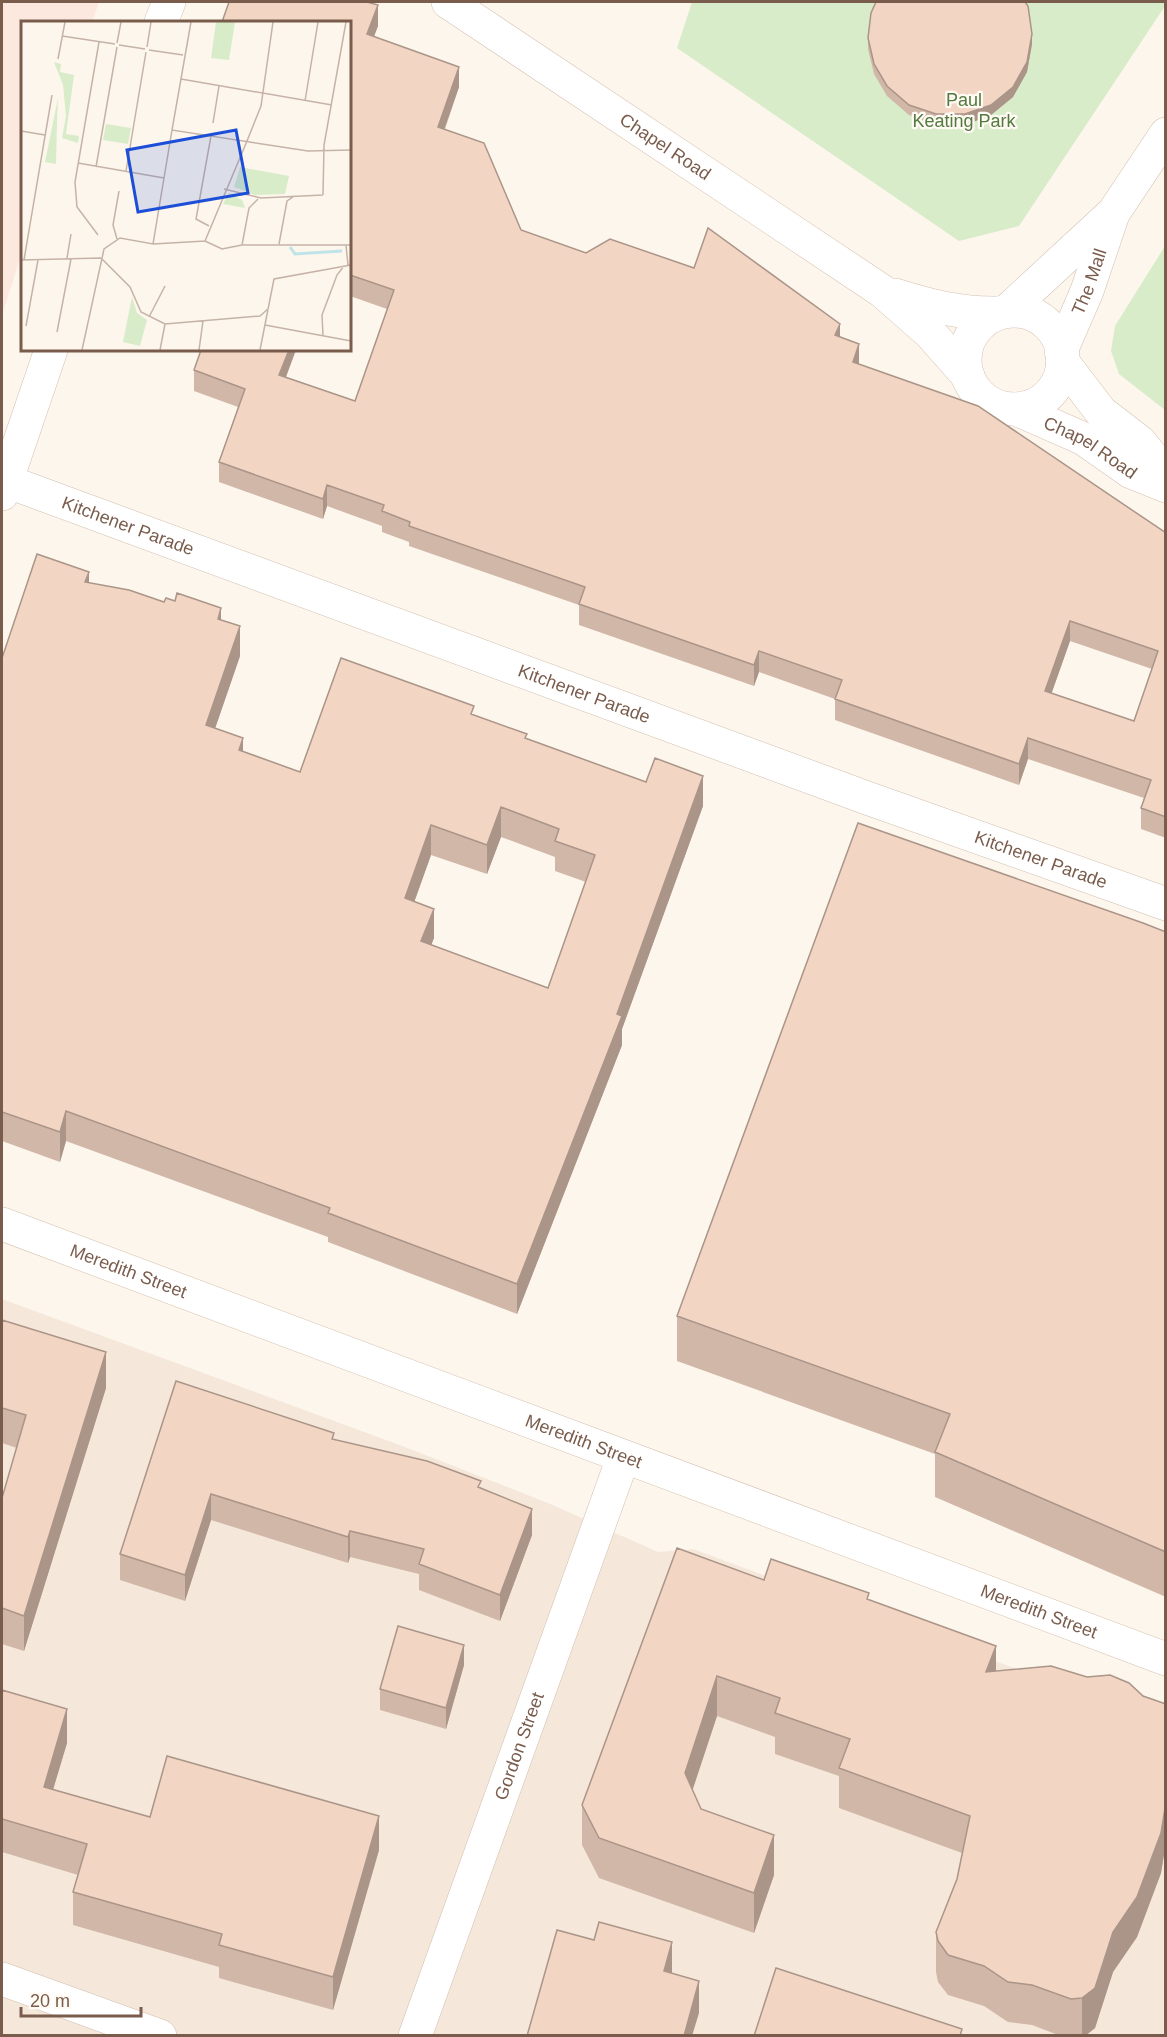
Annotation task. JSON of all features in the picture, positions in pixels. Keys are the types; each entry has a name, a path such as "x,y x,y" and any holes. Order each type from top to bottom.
{"street":[{"path":"161,21 168,2"},
{"name":"Chapel Road","path":"448,2 882,291 930,333 968,376"},
{"name":"The Mall","path":"1003,312 1114,212 1166,134"},
{"name":"The Mall","path":"1062,356 1088,291 1114,212"},
{"name":"Chapel Road","path":"882,291 941,309 970,314 1003,312"},
{"path":"1003,312 1025,312 1042,320 1055,334 1062,356 1057,381 1044,398 1016,409 1006,408 987,400 972,386 965,357 970,338 982,323 1003,312"},
{"path":"4,487 51,351"},
{"name":"Chapel Road","path":"1062,356 1101,412 1140,442 1166,475"},
{"name":"Chapel Road","path":"1016,409 1084,439 1131,471 1166,486"},
{"name":"Kitchener Parade","path":"4,487 1166,904"},
{"name":"Meredith Street","path":"2,1224 623,1458 1166,1659"},
{"name":"Gordon Street","path":"415,2036 623,1458"},
{"path":"2,1979 160,2036"}],"shaded area":[{"path":"2,2 99,2 92,21 21,21 21,255 2,315"},
{"path":"2,1299 405,1447 548,1503 658,1552 693,1549 1165,1724 1165,2035 2,2035"}],"green space":[{"name":"Paul Keating Park","path":"692,2 1165,2 1165,6 1019,226 959,241 677,48"},
{"path":"1165,246 1165,410 1119,374 1111,351 1115,326"}],"building":[{"path":"229,2 367,2 378,5 367,34 459,67 438,127 484,143 521,230 586,253 610,239 694,268 708,228 840,324 835,335 859,344 853,362 978,406 1166,533 1166,817 1141,808 1151,780 1028,738 1019,764 835,699 842,680 759,651 754,665 579,604 585,587 409,526 410,522 382,511 384,505 327,485 323,499 219,462 245,389 194,370 201,351 289,351 279,375 355,401 394,290 351,275 351,21 222,21","holes":["1070,621 1158,651 1134,721 1045,691"]},
{"path":"876,2 1025,2 1028,6 1032,34 1027,62 1013,87 991,105 965,114 936,114 909,105 887,86 874,64 868,38 871,13"},
{"path":"37,554 89,572 85,582 129,590 164,602 166,598 175,601 177,593 221,608 218,619 240,626 206,725 243,738 239,750 300,772 341,658 474,706 471,714 527,734 525,738 646,782 655,758 703,776 617,1014 622,1016 517,1284 328,1213 330,1208 66,1111 60,1132 2,1112 2,658","holes":["501,807 559,829 555,841 595,855 548,988 421,941 434,909 405,898 431,825 487,845"]},
{"path":"858,823 1166,932 1166,1552 935,1452 950,1414 677,1316"},
{"path":"2,1320 106,1352 24,1616 2,1608 2,1498 26,1415 2,1408"},
{"path":"176,1381 334,1433 332,1439 427,1461 481,1481 478,1487 532,1509 500,1595 419,1564 424,1549 350,1531 348,1537 211,1494 185,1575 120,1554"},
{"path":"677,1548 764,1580 771,1559 869,1593 867,1599 996,1646 986,1672 1051,1666 1087,1677 1110,1675 1129,1683 1143,1696 1166,1704 1166,1802 1161,1833 1137,1897 1113,1932 1095,1988 1082,1998 1071,1999 1032,1985 1008,1982 984,1966 948,1955 938,1941 936,1932 957,1879 970,1816 839,1768 850,1739 775,1713 780,1698 717,1676 685,1773 701,1809 774,1835 754,1893 599,1838 582,1805"},
{"path":"398,1626 464,1645 446,1708 380,1689"},
{"path":"2,1690 67,1709 44,1787 150,1817 167,1756 379,1816 333,1977 219,1945 222,1934 73,1892 87,1844 2,1819"},
{"path":"599,1922 672,1942 664,1971 699,1981 684,2036 527,2036 557,1930 594,1940"},
{"path":"776,1968 962,2029 960,2036 754,2036"}]}
